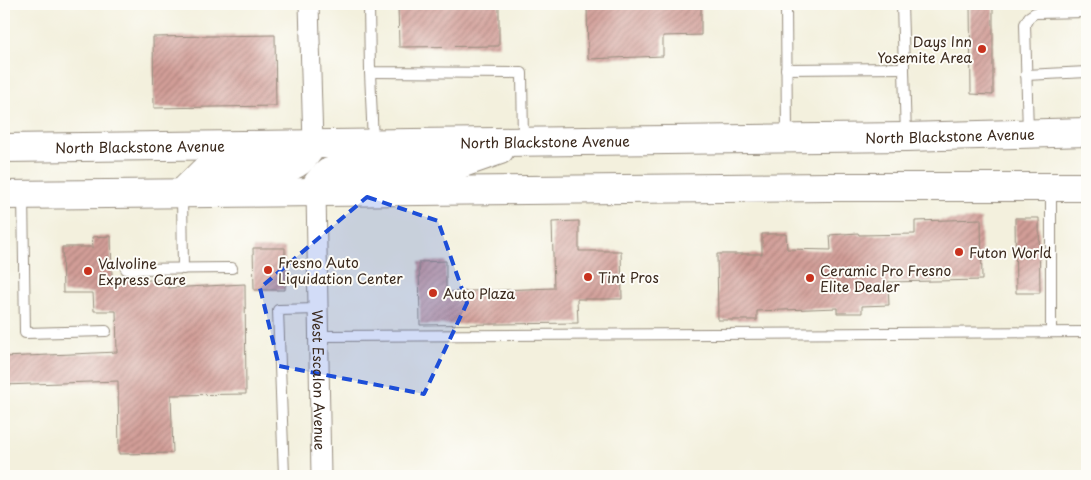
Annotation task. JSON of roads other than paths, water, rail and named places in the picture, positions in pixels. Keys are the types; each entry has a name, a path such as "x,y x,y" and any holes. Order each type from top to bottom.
{"main road":[{"name":"North Blackstone Avenue","path":"4,148 906,137 1087,132"},
{"path":"316,192 317,184 322,178 330,172 348,166 460,164 523,142"},
{"path":"182,193 204,172 290,168 306,157 313,144"},
{"path":"13,194 828,187 1087,187"}],"street":[{"path":"309,4 313,144"},
{"name":"West Escalon Avenue","path":"316,192 321,476"}],"lane":[{"path":"369,4 373,144"},
{"path":"786,4 787,138"},
{"path":"902,4 906,137"},
{"path":"1028,134 1025,24 1029,17 1035,13 1087,12"},
{"path":"786,69 904,68"},
{"path":"370,72 522,73 523,142"},
{"path":"1026,75 1087,72"},
{"path":"1051,187 1051,332"},
{"path":"182,193 183,269"},
{"path":"13,194 25,333 106,331"},
{"path":"126,269 232,268"},
{"path":"284,476 278,310 318,309"},
{"path":"318,336 1087,332"}],"place":[{"name":"Days Inn Yosemite Area","path":"982,49"},
{"name":"Futon World","path":"959,252"},
{"name":"Fresno Auto Liquidation Center","path":"268,270"},
{"name":"Valvoline Express Care","path":"88,271"},
{"name":"Tint Pros","path":"588,277"},
{"name":"Ceramic Pro Fresno Elite Dealer","path":"810,278"},
{"name":"Auto Plaza","path":"433,293"}]}
